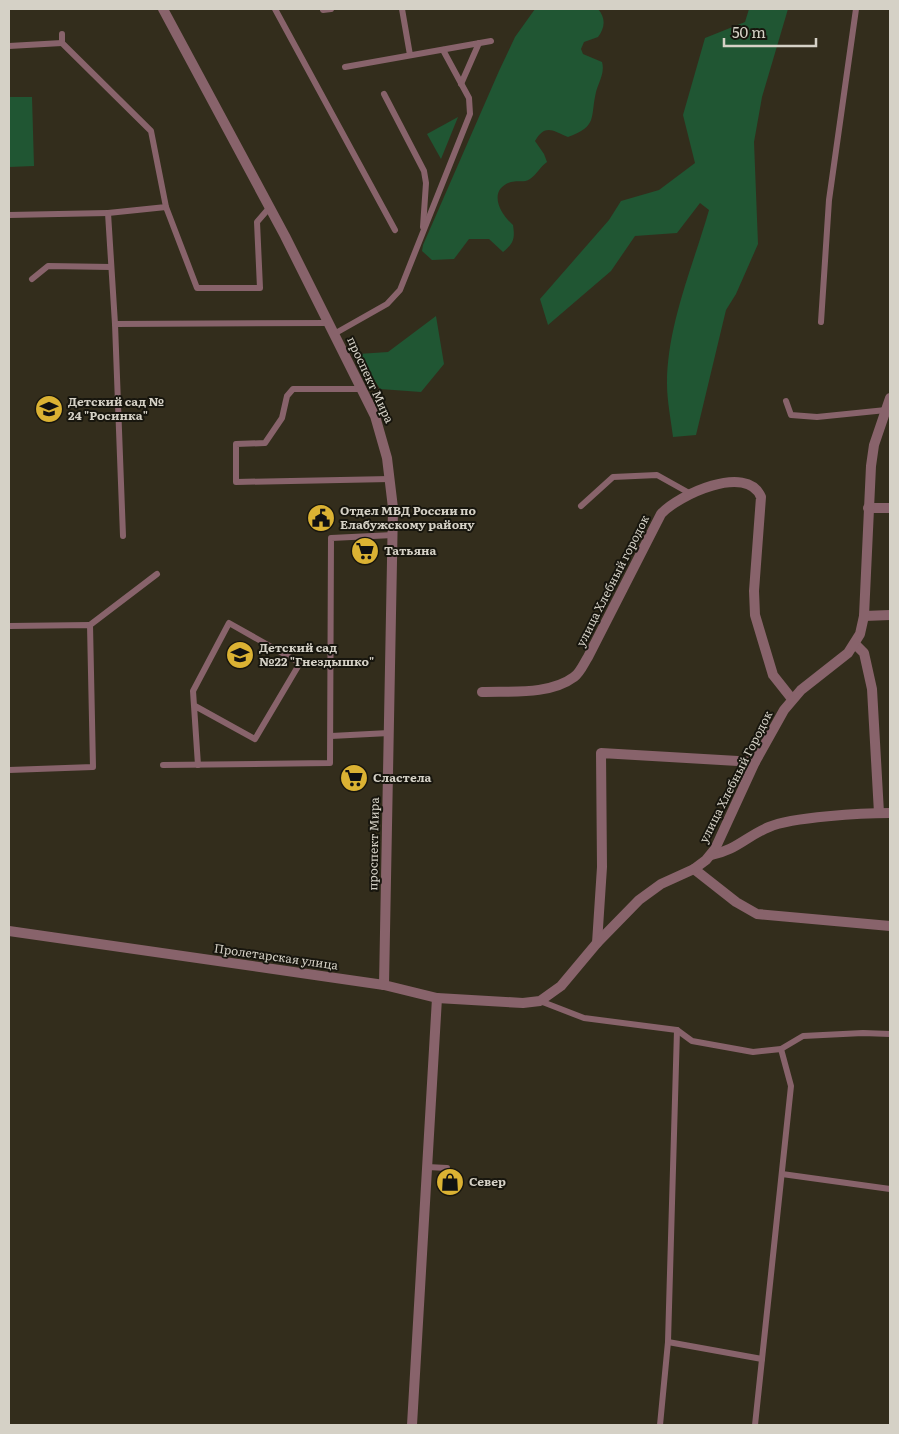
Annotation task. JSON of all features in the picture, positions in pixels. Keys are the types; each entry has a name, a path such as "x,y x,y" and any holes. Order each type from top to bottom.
{"street":[{"name":"проспект Мира","path":"163,9 270,206 362,389 382,436 393,508 384,985"},
{"name":"улица Хлебный Городок","path":"540,1001 561,986 596,943 649,892 670,879 694,869 711,855 755,762 792,699 841,659 855,644 864,616 868,508 874,445 890,399"},
{"name":"улица Хлебный городок","path":"482,692 526,690 557,686 576,676 588,657 661,514 676,501 691,494 721,484 743,482 755,487 761,497 754,591 755,615 773,675 792,699"},
{"path":"868,508 890,508"},
{"path":"864,616 890,615"},
{"path":"855,644 864,653 872,689 879,813"},
{"name":"улица Хлебный городок","path":"596,943 602,867 601,753 755,762"},
{"name":"улица Хлебный городок","path":"711,855 727,852 769,827 788,822 890,813"},
{"path":"694,869 736,902 757,914 890,926"},
{"name":"Пролетарская улица","path":"9,931 384,985 437,998 523,1003 540,1001"},
{"path":"412,1425 437,998"}],"lane":[{"path":"276,9 395,230"},
{"path":"323,10 330,9"},
{"path":"402,9 410,55"},
{"path":"821,322 830,192 856,9"},
{"path":"62,34 62,43 151,131 166,207 197,288 260,288 257,222 270,206"},
{"path":"345,67 491,41"},
{"path":"9,46 62,43"},
{"path":"461,84 479,43"},
{"path":"334,334 387,304 397,295 470,114 470,102 443,50"},
{"path":"384,94 424,171 426,183 423,233"},
{"path":"9,215 108,213 166,207"},
{"path":"108,213 115,324 122,536"},
{"path":"32,280 48,266 112,267"},
{"path":"115,324 329,323"},
{"path":"362,389 293,389 287,396 282,418 265,443 236,444 236,482 390,479"},
{"path":"786,402 790,415 817,417 886,410"},
{"path":"580,506 613,477 657,475 691,494"},
{"path":"163,765 330,763 331,538 393,535"},
{"path":"9,626 90,625 157,574"},
{"path":"194,706 255,739 300,663 229,623 193,691 194,706 198,765"},
{"path":"9,770 93,767 90,625"},
{"path":"330,736 389,733"},
{"path":"540,1001 584,1018 677,1030 692,1041 753,1052 781,1049 803,1036 863,1033 890,1034"},
{"path":"660,1425 668,1342 677,1030"},
{"path":"755,1425 791,1086 781,1049"},
{"path":"426,1167 447,1168"},
{"path":"782,1174 890,1189"},
{"path":"668,1342 762,1359"}],"green space":[{"path":"535,9 598,9 602,16 604,23 600,34 598,37 584,42 581,49 583,54 602,62 603,66 591,120 584,129 568,137 549,130 542,132 535,141 547,162 530,179 511,182 499,191 498,202 500,209 513,225 514,230 512,243 507,249 503,252 489,239 469,239 454,259 432,260 422,251 423,245 515,37"},
{"path":"749,9 788,9 762,97 754,142 758,244 736,294 726,310 696,435 673,437 667,384 671,340 682,296 709,210 700,203 677,233 635,236 611,271 548,325 540,299 609,220 621,201 659,190 695,163 683,115 705,38 745,22"},
{"path":"9,97 32,97 34,166 9,167"},
{"path":"458,117 441,159 427,134"},
{"path":"436,316 444,364 421,392 380,389 358,354 388,352"}],"place":[{"name":"Детский сад № 24 \"Росинка\"","path":"49,409"},
{"name":"Отдел МВД России по Елабужскому району","path":"321,518"},
{"name":"Татьяна","path":"365,551"},
{"name":"Детский сад №22 \"Гнездышко\"","path":"240,655"},
{"name":"Сластела","path":"354,778"},
{"name":"Север","path":"450,1182"}]}
